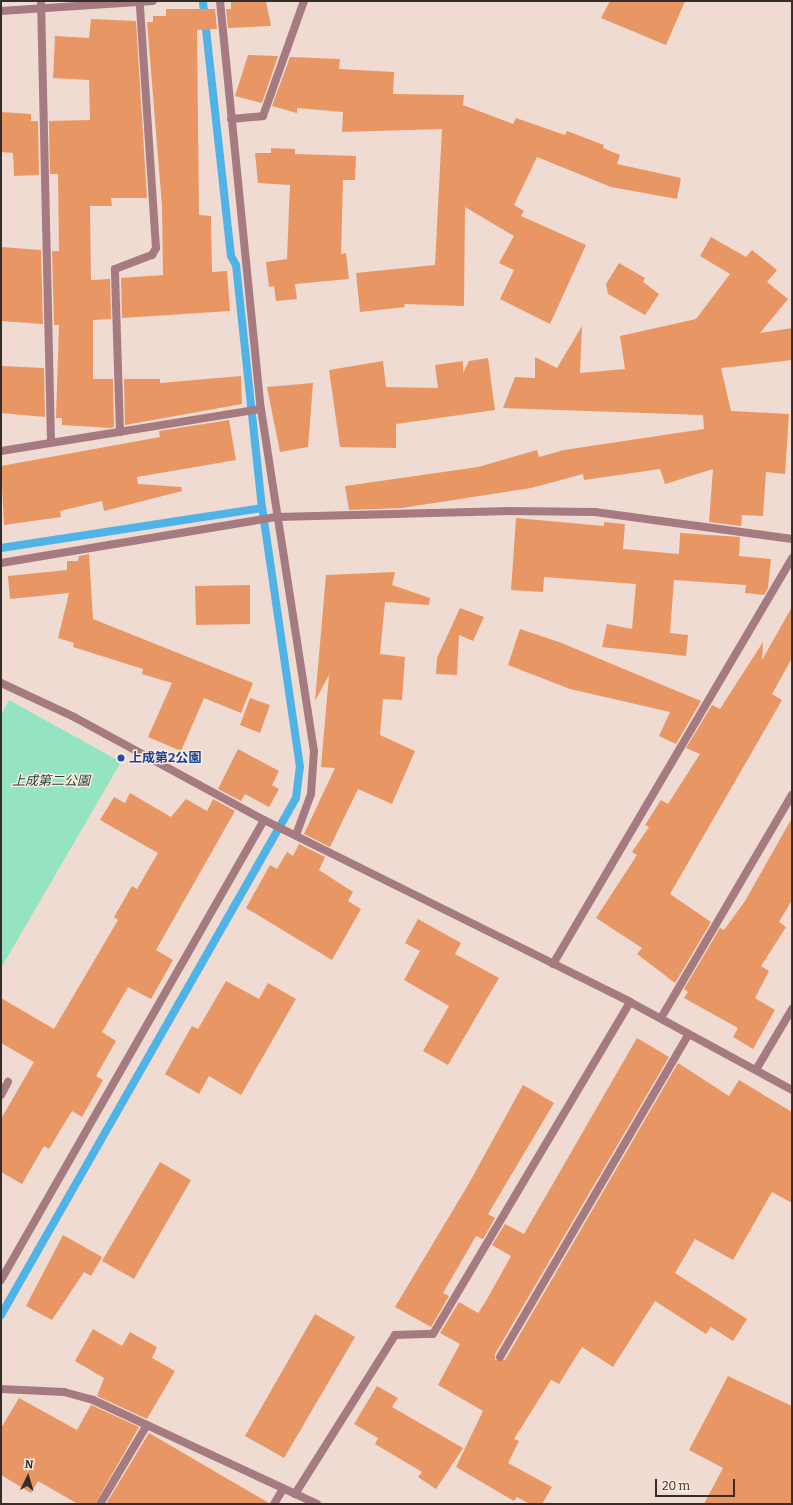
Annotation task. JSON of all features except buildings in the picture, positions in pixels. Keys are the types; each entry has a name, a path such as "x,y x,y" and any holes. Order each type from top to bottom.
{"street":[{"path":"1,11 42,4 140,4 153,1"},
{"path":"220,1 258,410 273,518 314,751 311,794 293,834"},
{"path":"231,120 263,116 304,1"},
{"path":"42,4 51,443"},
{"path":"120,432 115,269 152,255 156,248 140,4"},
{"path":"1,451 258,410"},
{"path":"1,563 273,518 510,511 595,512 792,539"},
{"path":"553,964 792,558"},
{"path":"1,683 74,717 264,820 630,1002 757,1068 792,1090"},
{"path":"661,1018 792,795"},
{"path":"1,1280 264,820"},
{"path":"295,1494 395,1335 433,1334 630,1002"},
{"path":"757,1068 792,1009"},
{"path":"500,1357 689,1034"},
{"path":"1,1095 8,1082"},
{"path":"1,1388 64,1392 93,1400 317,1504"},
{"path":"100,1504 147,1425"},
{"path":"274,1504 283,1489"}],"green space":[{"name":"上成第二公園","path":"9,700 121,762 1,968 1,715"}],"waterway":[{"path":"1,1315 296,798 300,767 262,508 236,265 231,256 203,1"},
{"path":"1,548 262,508"}],"place":[{"name":"上成第2公園","path":"121,758"}]}
